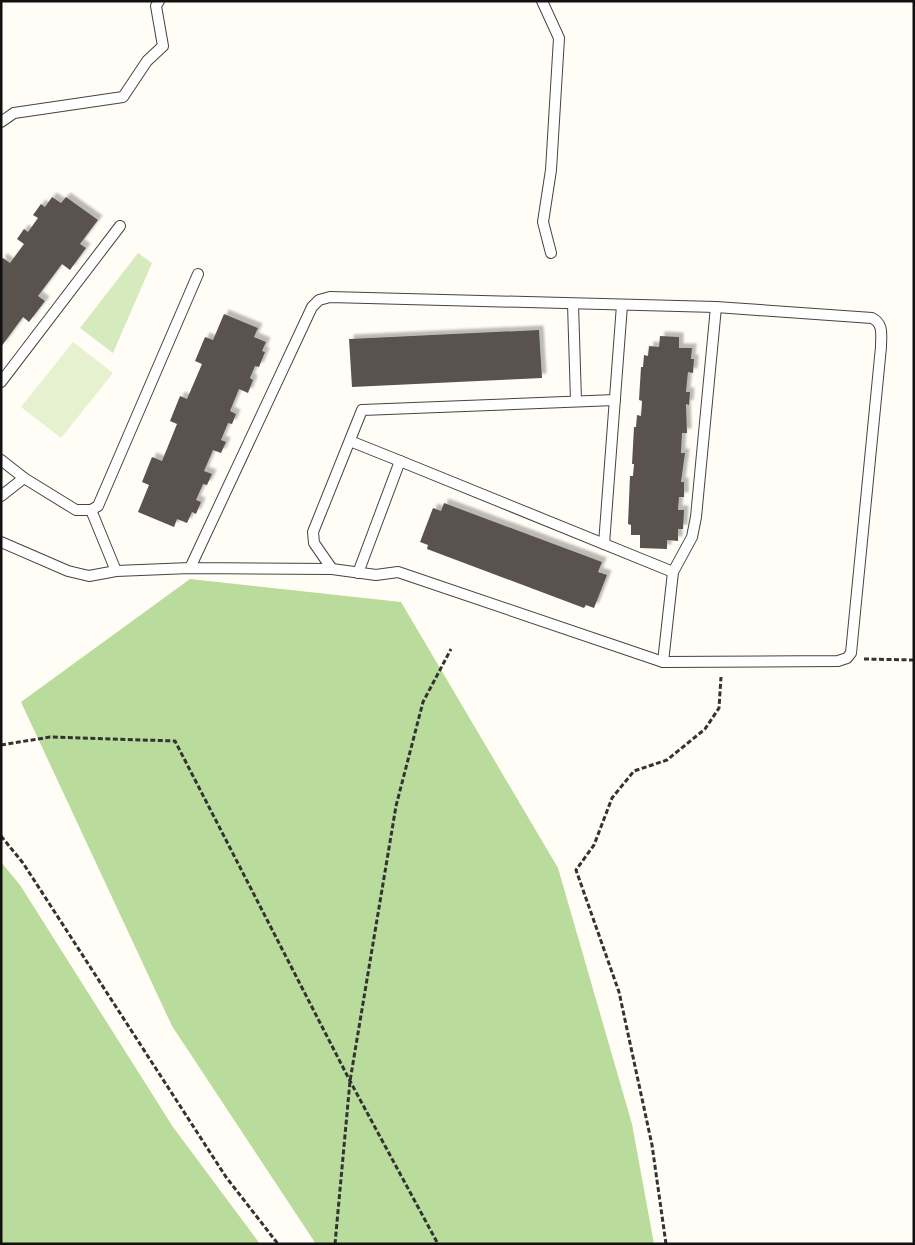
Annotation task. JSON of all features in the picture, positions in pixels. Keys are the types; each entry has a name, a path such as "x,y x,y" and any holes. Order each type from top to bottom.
{"lane":[{"path":"1,122 14,113 123,97 147,61 163,46 156,6 159,1"},
{"path":"542,1 558,38 550,170 543,222 551,253"},
{"path":"1,382 120,226"},
{"path":"1,460 24,478 76,510 91,510 98,506 198,274"},
{"path":"1,542 68,571 89,576 116,571 190,568 332,569 376,575 398,572 663,662 838,661 847,658 852,643 881,347 881,327 879,322 872,318 716,307 330,298 319,300 312,307 190,568"},
{"path":"574,304 576,401"},
{"path":"604,544 622,306"},
{"path":"663,662 673,572 692,537 696,517 716,307"},
{"path":"332,569 314,543 313,532 362,410 614,400"},
{"path":"350,441 673,572"},
{"path":"358,573 400,461"},
{"path":"1,496 24,478"},
{"path":"91,510 116,571"}],"path":[{"path":"334,1244 350,1082 396,806 423,702 452,648"},
{"path":"847,658 914,660"},
{"path":"666,1244 652,1145 619,992 576,870 594,845 612,798 634,771 667,760 705,729 719,708 722,662"},
{"path":"1,745 50,737 175,741 350,1082 438,1244"},
{"path":"1,836 23,863 226,1177 278,1244"}],"green space":[{"path":"138,253 152,263 113,353 80,328"},
{"path":"73,342 113,373 61,438 21,407"},
{"path":"190,579 401,602 558,868 632,1124 654,1244 316,1244 172,1026 21,702"},
{"path":"1,862 20,885 173,1127 260,1244 1,1244"}],"building":[{"path":"52,197 61,203 66,197 98,220 80,244 86,248 70,270 62,264 38,296 45,301 29,322 23,317 1,347 1,260 3,258 10,263 24,244 17,239 24,229 28,232 38,218 33,215 41,204 45,207"},
{"path":"224,314 258,328 254,337 266,342 262,351 265,352 259,367 255,366 250,378 253,380 248,393 239,389 230,411 236,414 232,424 228,423 221,440 226,442 221,453 213,450 204,471 212,474 207,485 203,484 196,500 201,502 196,514 192,512 187,523 177,519 174,527 138,512 149,485 142,482 152,457 162,461 177,424 170,421 180,396 187,399 202,364 195,361 205,337 213,340"},
{"path":"539,330 542,378 352,387 349,339"},
{"path":"660,336 679,337 679,348 692,348 691,359 694,359 693,373 688,372 686,392 690,392 689,405 686,404 687,433 682,433 681,453 685,453 681,482 684,482 684,497 679,497 678,510 684,510 683,529 678,529 678,541 667,540 667,549 640,548 640,535 631,535 631,525 628,524 630,476 633,476 634,464 632,464 634,427 636,427 637,415 641,416 642,401 639,400 641,367 643,367 644,355 648,356 649,346 659,347"},
{"path":"444,503 602,562 598,572 607,575 594,608 586,605 584,608 427,549 428,545 420,542 433,508 441,511"}]}
